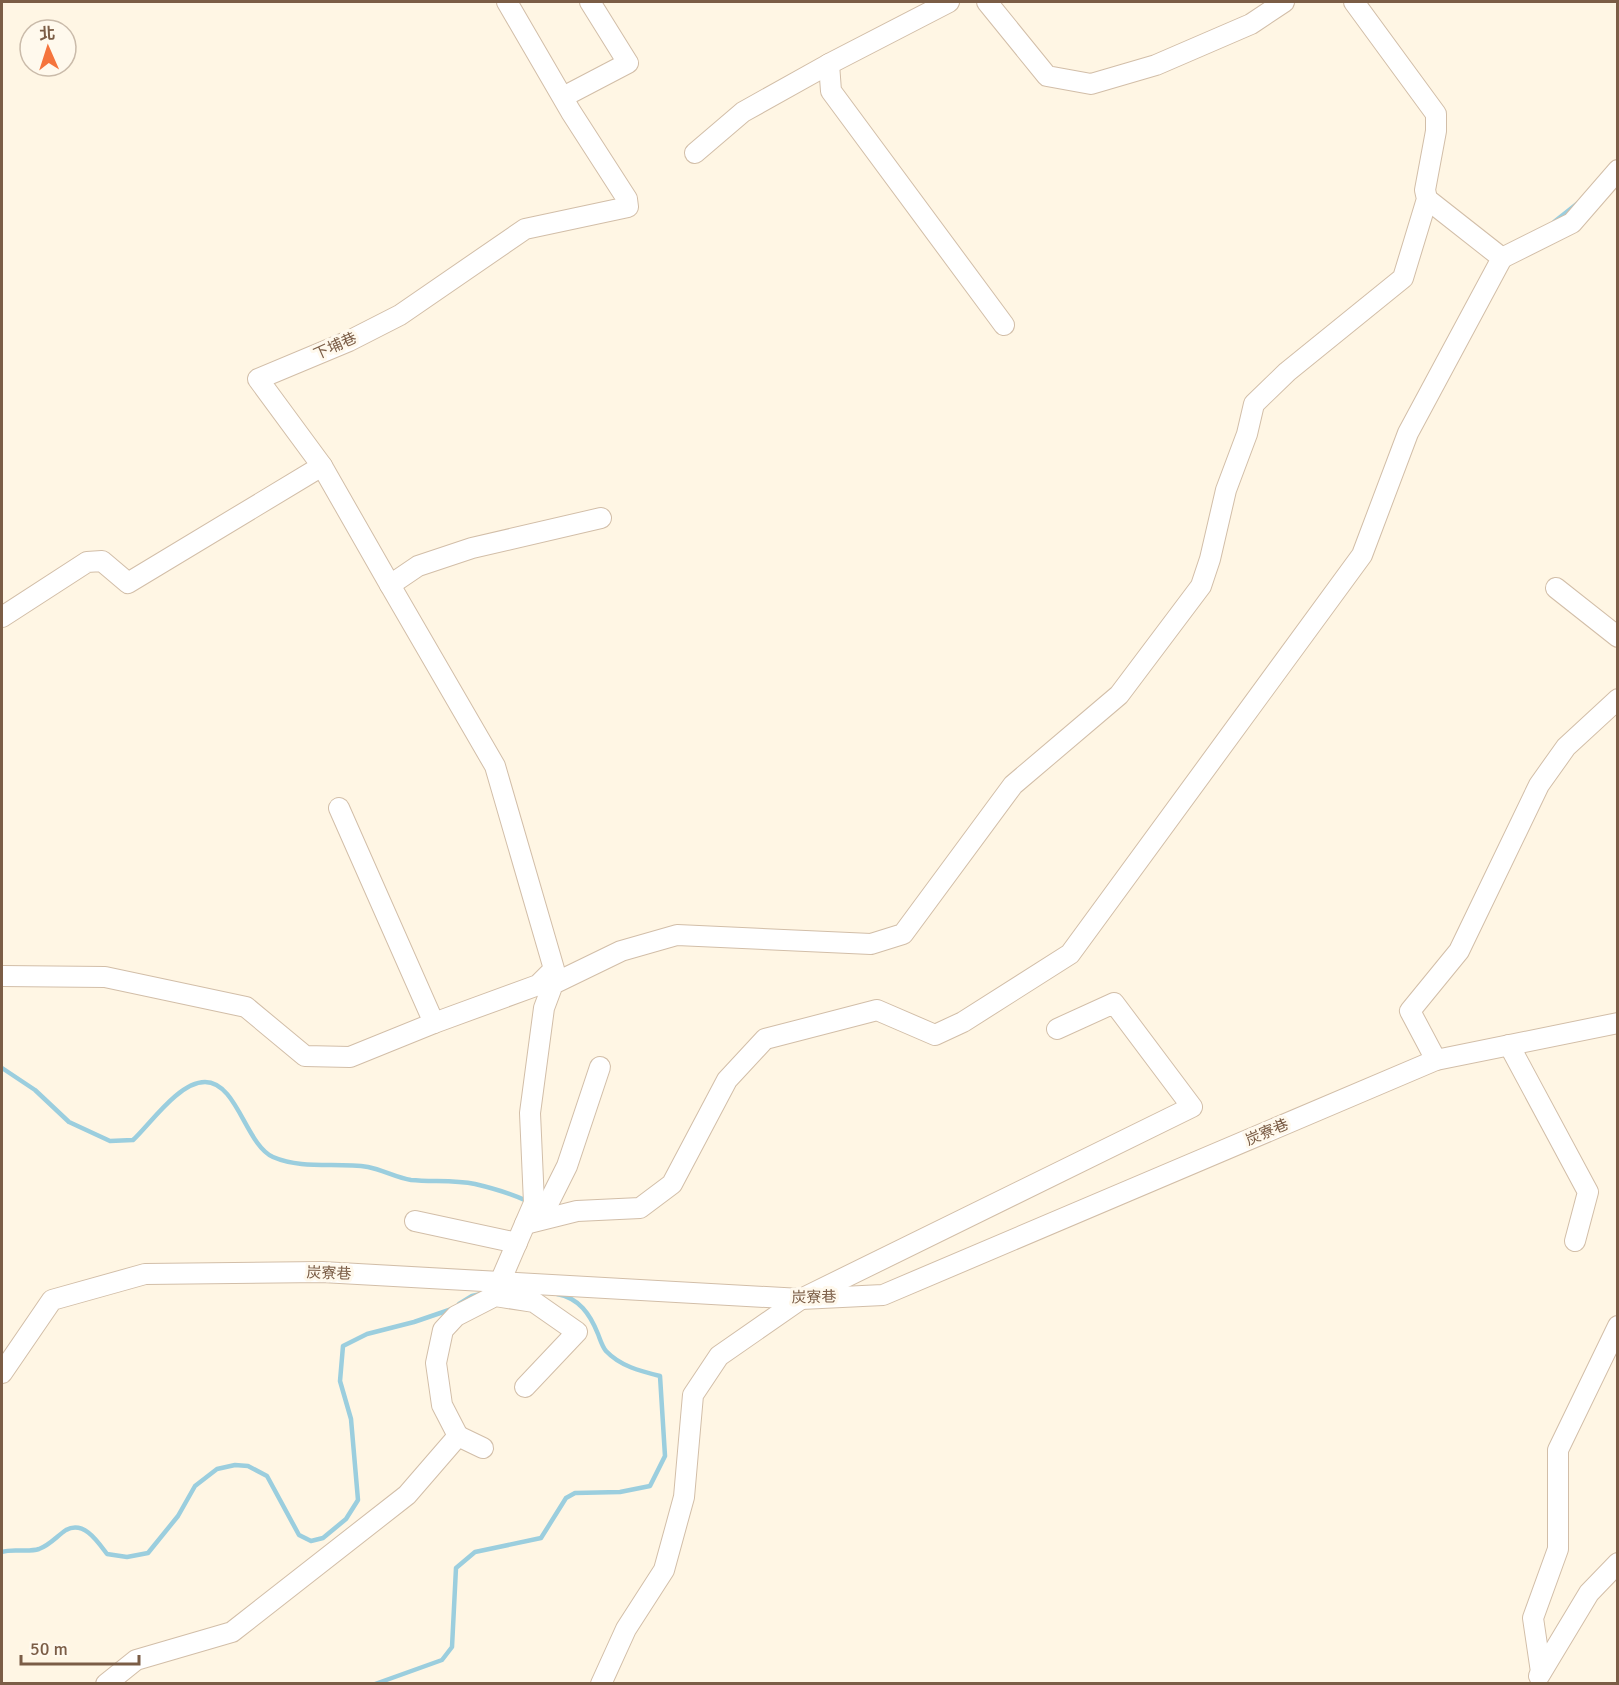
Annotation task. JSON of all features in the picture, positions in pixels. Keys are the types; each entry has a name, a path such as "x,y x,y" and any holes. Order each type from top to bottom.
{"street":[{"name":"下埔巷","path":"322,466 258,379 349,341 400,315 525,229 628,207 627,199 563,98 507,2"},
{"path":"563,98 628,63 590,2"},
{"path":"695,153 743,112 829,64 949,2"},
{"path":"987,2 1047,76 1091,84 1156,65 1251,24 1284,2"},
{"path":"500,1282 534,1203 530,1113 544,1008 553,984 621,951 678,935 871,944 903,934 1013,785 1119,695 1201,586 1210,560 1226,490 1248,434 1254,404 1287,372 1402,278 1427,199 1425,190 1436,131 1436,114 1354,2"},
{"path":"829,64 831,91 1004,325"},
{"path":"525,1224 577,1211 640,1208 672,1184 727,1080 765,1040 877,1010 935,1035 963,1022 1070,954 1362,555 1408,433 1503,258 1572,223 1617,170"},
{"path":"1427,199 1503,258"},
{"path":"2,617 87,562 102,561 128,582 322,466 495,766 554,969 538,985 434,1023 350,1058 305,1056 246,1007 105,977 2,976"},
{"path":"390,585 418,566 472,548 601,518"},
{"path":"1556,588 1617,637"},
{"path":"1436,1060 1410,1011 1460,951 1539,785 1566,747 1617,699"},
{"path":"339,808 434,1023"},
{"path":"601,1683 626,1629 664,1570 684,1497 693,1395 719,1356 801,1299 1192,1107 1114,1003 1057,1029"},
{"name":"炭寮巷","path":"2,1373 52,1300 146,1274 322,1272 801,1299 884,1295 1436,1060 1617,1023"},
{"path":"1509,1045 1588,1192 1575,1241"},
{"path":"534,1203 547,1206 567,1166 600,1067"},
{"path":"415,1221 517,1243"},
{"path":"483,1448 459,1436 442,1405 436,1363 443,1330 456,1316 495,1296 534,1302 577,1332 525,1387"},
{"path":"1538,1678 1533,1618 1558,1549 1558,1450 1617,1326"},
{"path":"106,1683 136,1660 232,1632 407,1495 459,1436"},
{"path":"1538,1678 1590,1593 1617,1563"}],"waterway":[{"path":"1554,222 1578,203"},
{"path":"2,1068 35,1090 69,1122 110,1141 133,1140 176,1096 195,1084 205,1082 216,1085 225,1092 255,1140 273,1157 308,1165 368,1167 411,1180 475,1184 527,1201"},
{"path":"459,1304 472,1296 481,1294"},
{"path":"375,1684 442,1660 452,1647 456,1568 475,1552 541,1538 566,1498 575,1493 620,1492 650,1486 665,1456 660,1376 618,1361 605,1349 583,1308 572,1299 557,1294"},
{"path":"2,1552 39,1549 66,1530 79,1528 90,1534 107,1554 127,1557 148,1553 178,1516 195,1486 217,1469 235,1465 248,1466 267,1476 299,1535 311,1541 323,1538 346,1519 358,1500 351,1419 340,1381 343,1346 367,1334 452,1309"}]}
